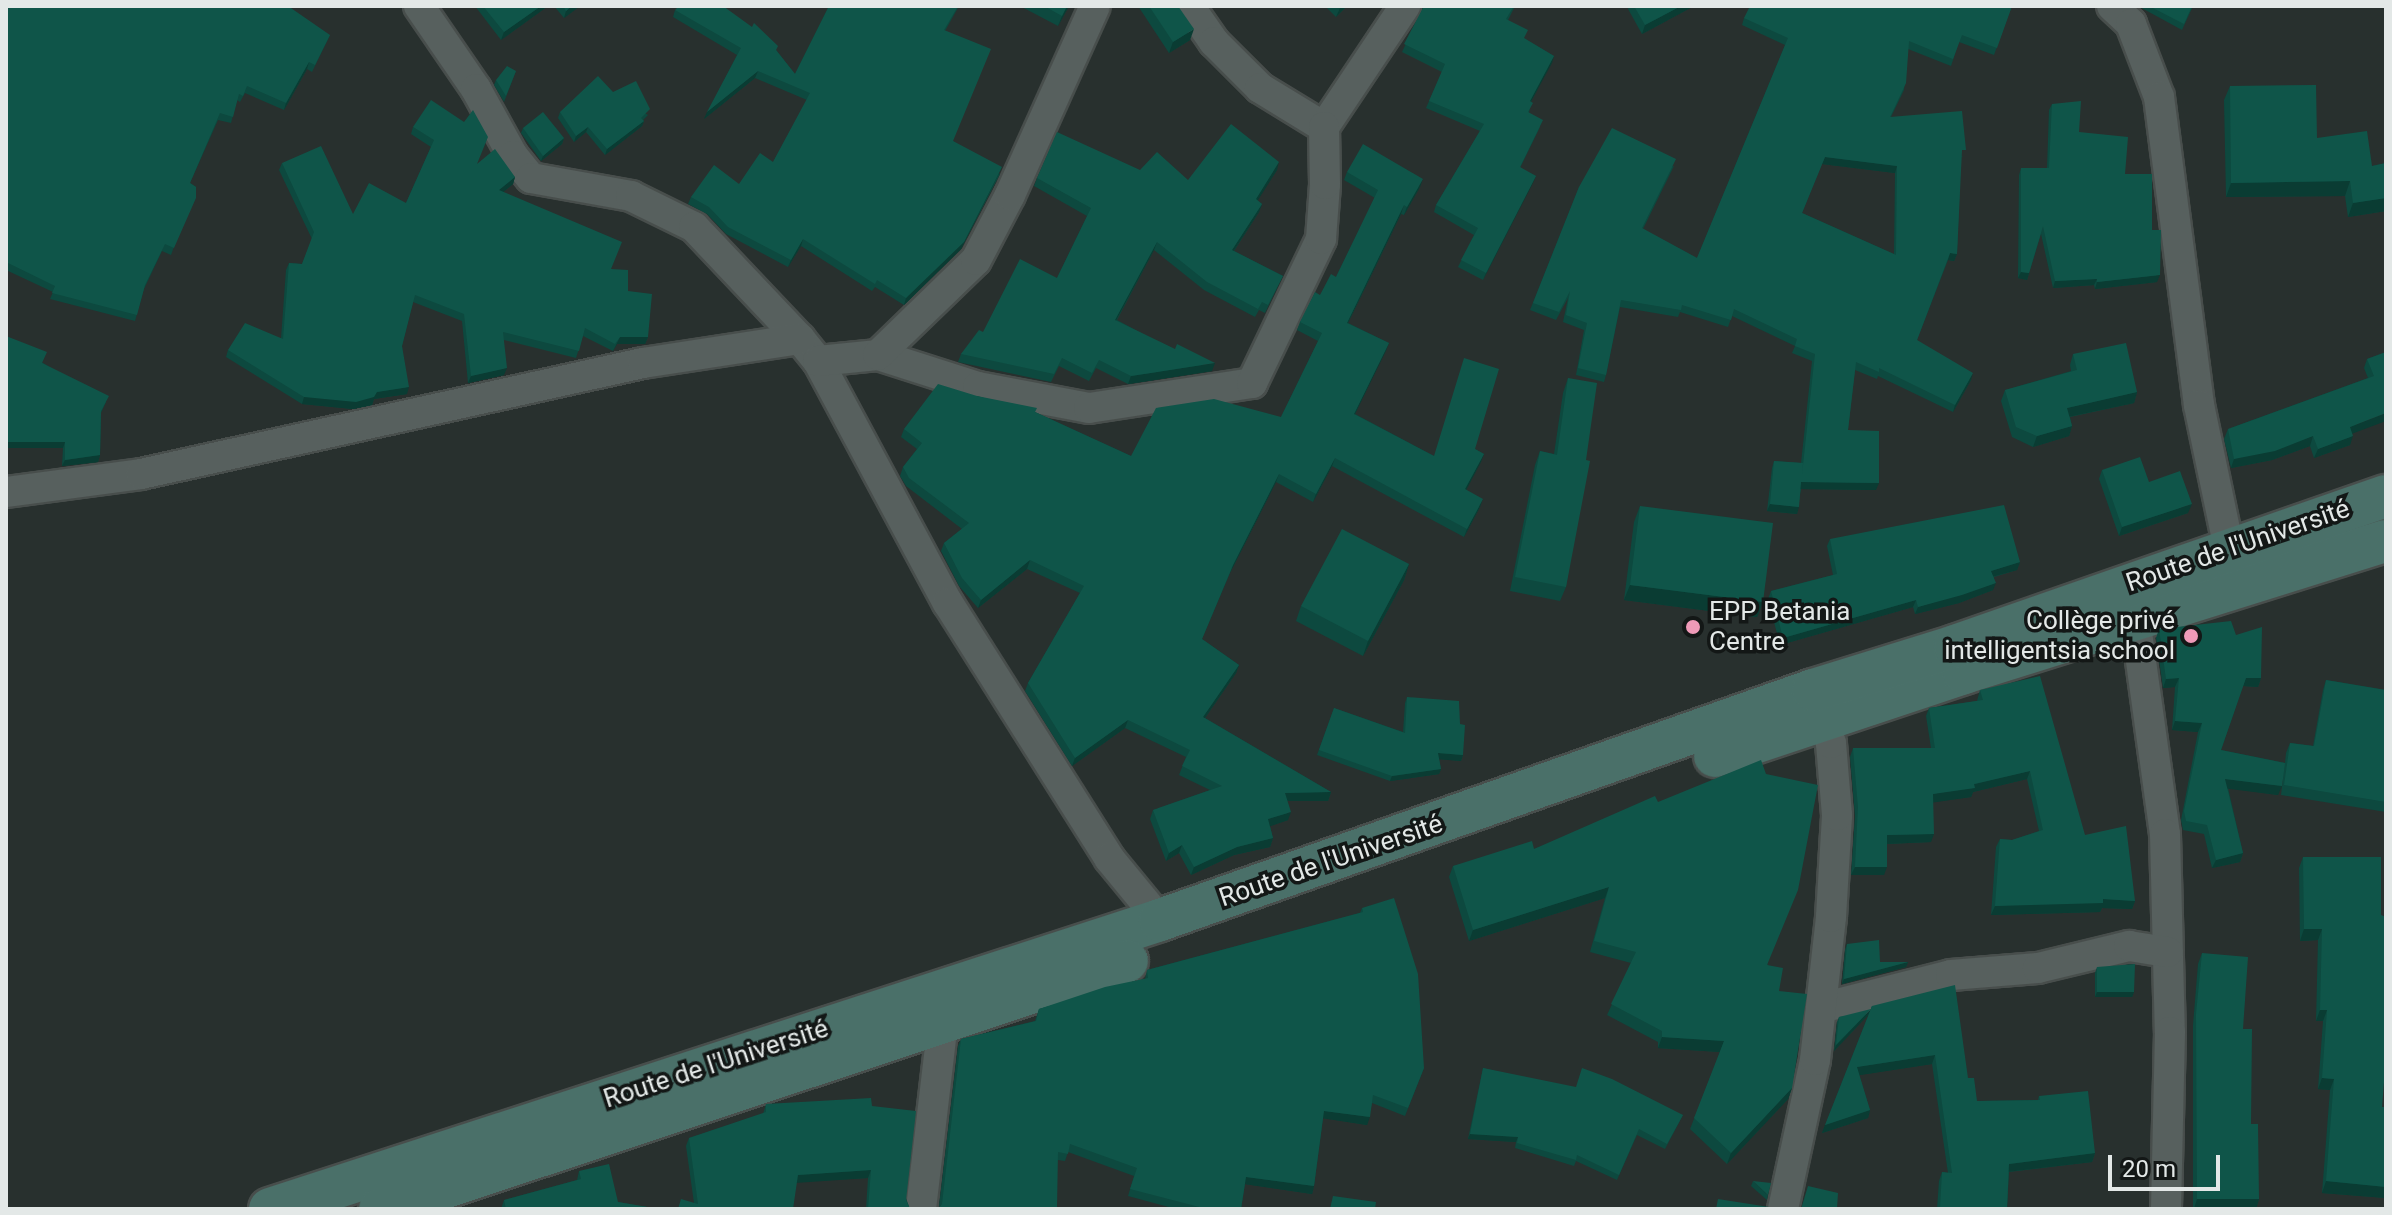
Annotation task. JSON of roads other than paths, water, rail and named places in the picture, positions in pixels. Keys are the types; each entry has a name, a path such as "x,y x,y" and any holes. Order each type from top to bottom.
{"main road":[{"name":"Route de l'Université","path":"270,1209 1160,920 2386,496"},
{"name":"Route de l'Université","path":"380,1209 943,1023 1822,719 2386,541"}],"street":[{"path":"419,6 476,89 513,156 531,178 631,196 694,227 809,350 948,603 1109,858 1160,920"},
{"path":"878,355 976,260 1010,195 1095,6"},
{"path":"1189,6 1214,42 1260,88 1324,127"},
{"path":"6,492 141,474 643,363 809,350 878,355 978,387 1089,408 1252,383 1321,239 1325,184 1324,127 1405,6"},
{"path":"2112,6 2131,24 2159,97 2199,405 2229,548"},
{"path":"2135,618 2165,834 2170,1032 2166,1209"},
{"path":"1783,1209 1815,1060 1831,917 1837,815 1831,743 1822,719"},
{"path":"1821,1008 1951,975 2038,968 2129,946 2168,952"},
{"path":"921,1209 943,1023"}],"place":[{"name":"EPP Betania Centre","path":"1693,627"},
{"name":"Collège privé intelligentsia school","path":"2191,636"}]}
